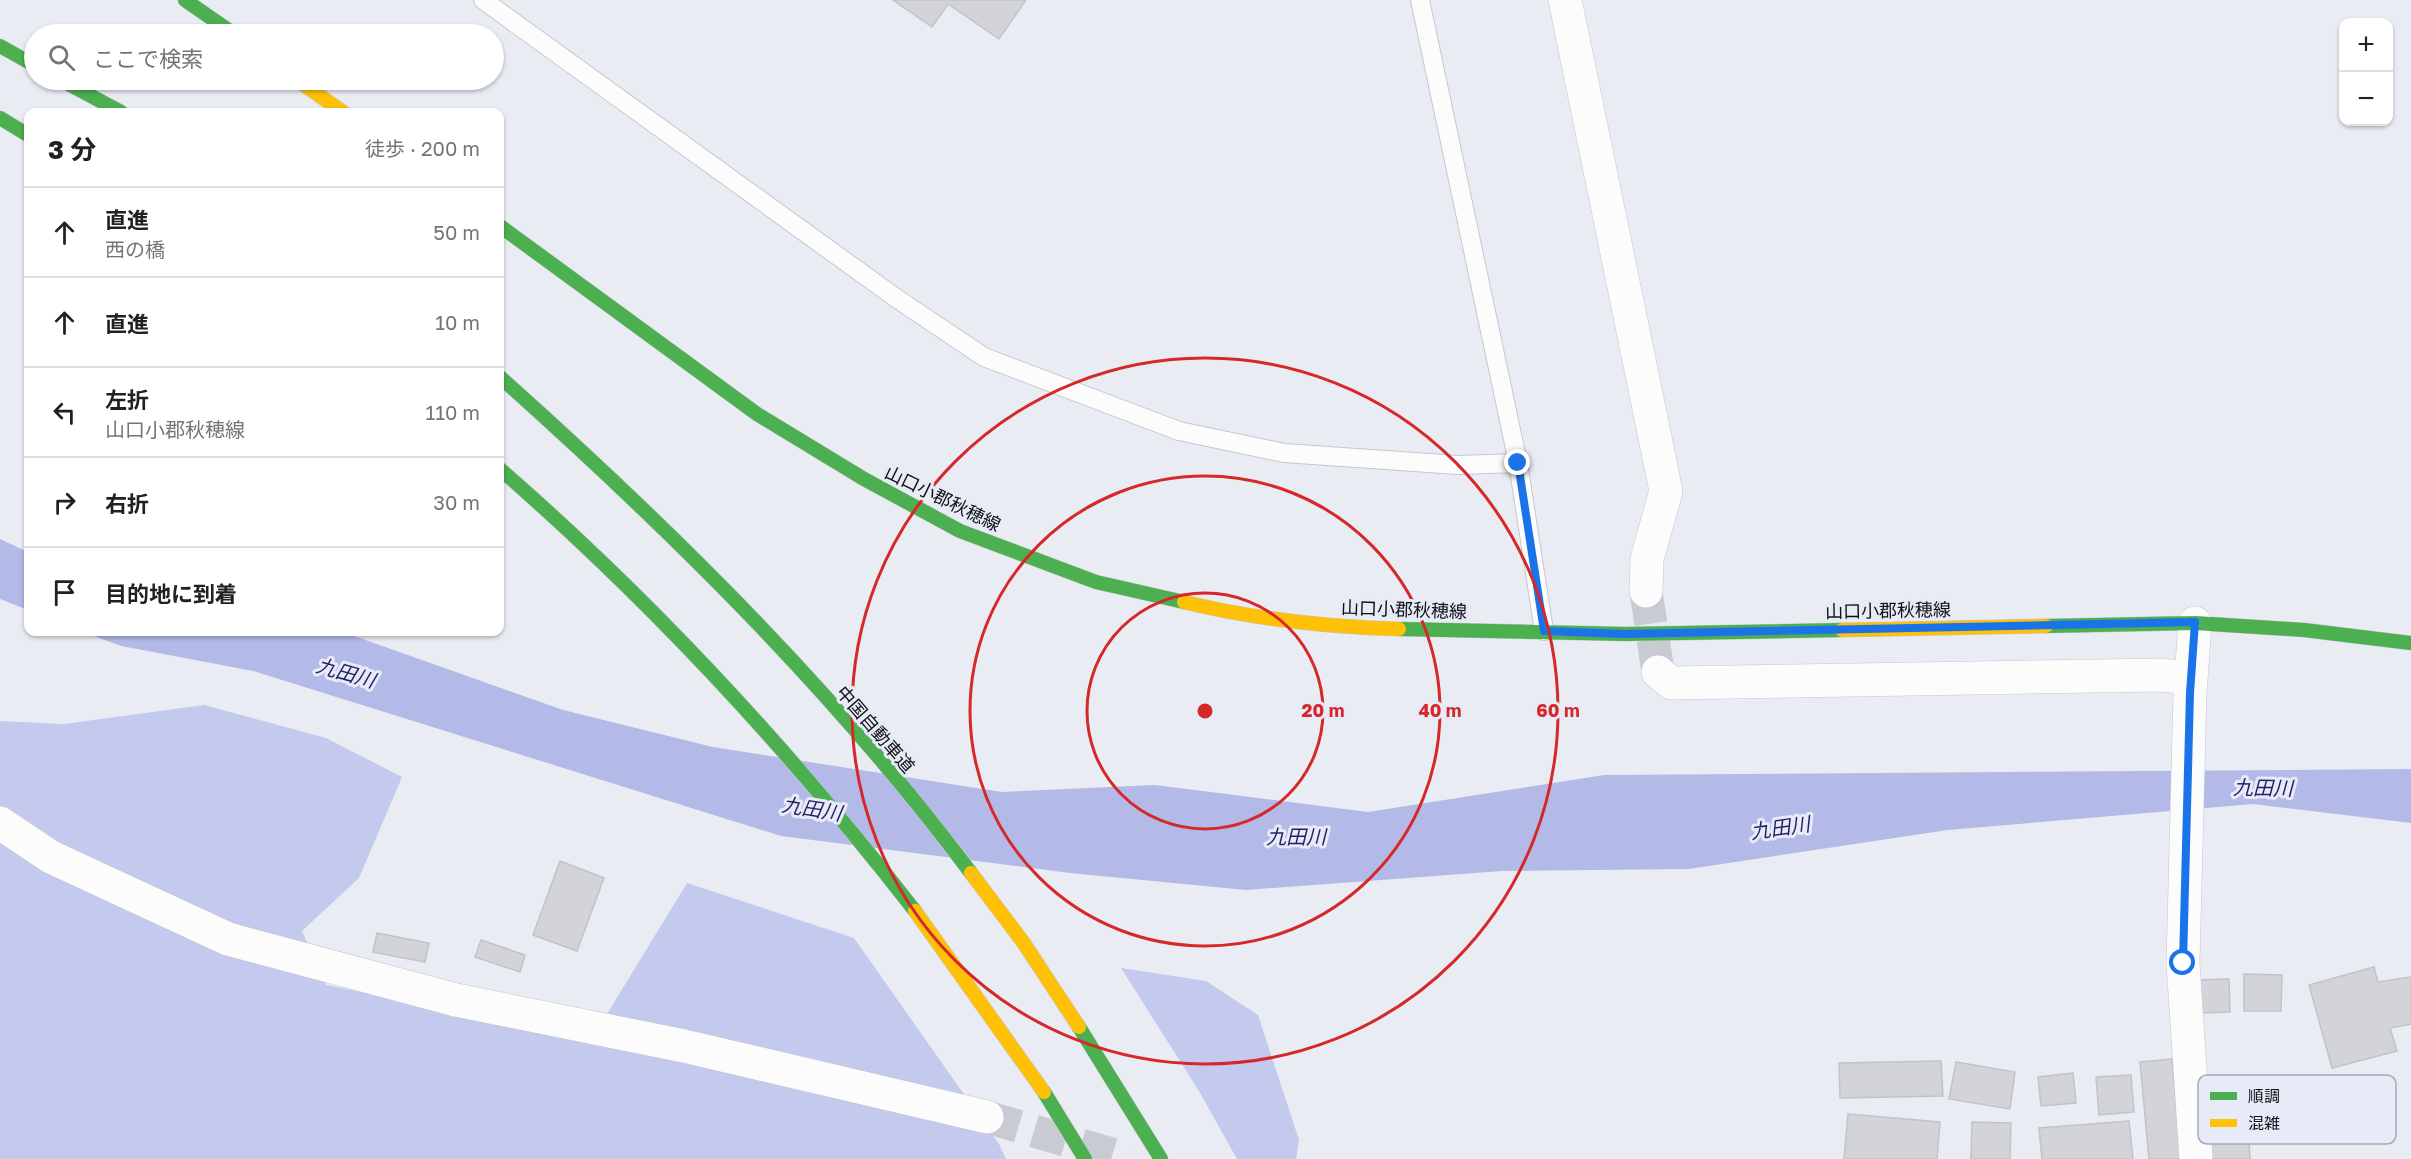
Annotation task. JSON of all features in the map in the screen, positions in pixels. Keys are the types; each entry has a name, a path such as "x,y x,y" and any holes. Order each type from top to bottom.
{"main road":[{"path":"185,0 220,24"},
{"path":"0,46 24,59"},
{"path":"80,90 114,108"},
{"path":"311,90 337,108"},
{"path":"0,118 24,133"},
{"name":"山口小郡秋穂線","path":"504,229 757,414 864,479 960,531 1096,582 1230,613 1366,628 1625,634 2195,622 2304,630 2411,643"},
{"name":"中国自動車道","path":"504,380 591,456 700,562 792,659 956,854 1056,991 1135,1113 1161,1159"},
{"path":"504,474 621,580 687,646 763,726 854,833 938,940 994,1019 1085,1159"}],"street":[{"path":"1565,0 1665,491 1647,559 1646,591"},
{"path":"2195,622 2190,686 2183,963 2196,1159"},
{"path":"1658,672 1671,683 2160,675 2190,686"},
{"path":"0,823 51,858 228,939 456,1000 684,1046 987,1117"}],"lane":[{"path":"483,0 896,298 984,357 1179,431 1284,453 1458,465 1518,463"},
{"path":"1420,0 1518,463 1544,631"}],"shaded area":[{"path":"204,705 326,738 402,777 359,878 302,931 326,985 480,1015 607,1014 687,883 854,938 999,1144 1006,1159 0,1159 0,721 64,724"},
{"path":"1121,968 1206,981 1258,1015 1299,1140 1296,1159 1237,1159 1199,1091"}],"water":[{"path":"0,539 24,550 24,608 0,599"},
{"name":"九田川","path":"94,636 354,636 563,710 713,747 1002,792 1155,785 1368,812 1604,775 2411,769 2411,823 2253,804 1948,830 1689,869 1502,871 1246,890 1070,873 781,836 253,671 121,646"}],"building":[{"path":"893,0 1026,0 999,39 948,4 932,27"},
{"path":"560,861 604,878 577,951 533,935"},
{"path":"377,933 429,943 425,962 373,952"},
{"path":"481,940 525,955 520,972 475,957"},
{"path":"2374,967 2378,982 2411,977 2411,1024 2390,1028 2397,1051 2332,1068 2309,985"},
{"path":"2244,974 2282,975 2281,1011 2244,1011"},
{"path":"2229,979 2230,1012 2200,1013 2198,980"},
{"path":"2172,1059 2181,1159 2149,1159 2140,1062"},
{"path":"1941,1061 1943,1096 1840,1098 1839,1063"},
{"path":"1956,1062 2015,1072 2010,1109 1949,1099"},
{"path":"2073,1073 2076,1103 2041,1106 2038,1077"},
{"path":"2131,1075 2134,1112 2099,1115 2096,1077"},
{"path":"1848,1114 1940,1122 1937,1159 1844,1159"},
{"path":"2129,1121 2133,1159 2042,1159 2039,1128"},
{"path":"1972,1122 2011,1123 2010,1159 1971,1159"},
{"path":"2206,1144 2249,1144 2250,1159 2207,1159"}],"tunnel":[{"path":"1646,591 1658,672"},
{"path":"987,1117 1128,1159"}],"traffic: fast":[{"path":"185,0 220,24"},
{"path":"0,46 24,59"},
{"path":"80,90 114,108"},
{"path":"0,118 24,133"},
{"path":"504,229 757,414 864,479 960,531 1096,582 1184,602"},
{"path":"504,381 688,552 748,613 864,740 971,873"},
{"path":"504,473 613,572 718,680 819,793 915,911"},
{"path":"2046,626 2195,623 2304,630 2411,643"},
{"path":"1399,629 1625,634 1842,630"},
{"path":"1079,1027 1161,1159"},
{"path":"1044,1092 1085,1159"}],"traffic: slow":[{"path":"311,90 337,108"},
{"path":"1184,602 1291,621 1399,629"},
{"path":"1842,630 2046,626"},
{"path":"971,873 1023,942 1079,1027"},
{"path":"915,911 1044,1092"}],"route":[{"path":"1518,463 1544,631 1625,634 2195,622 2190,693 2183,963"}]}
